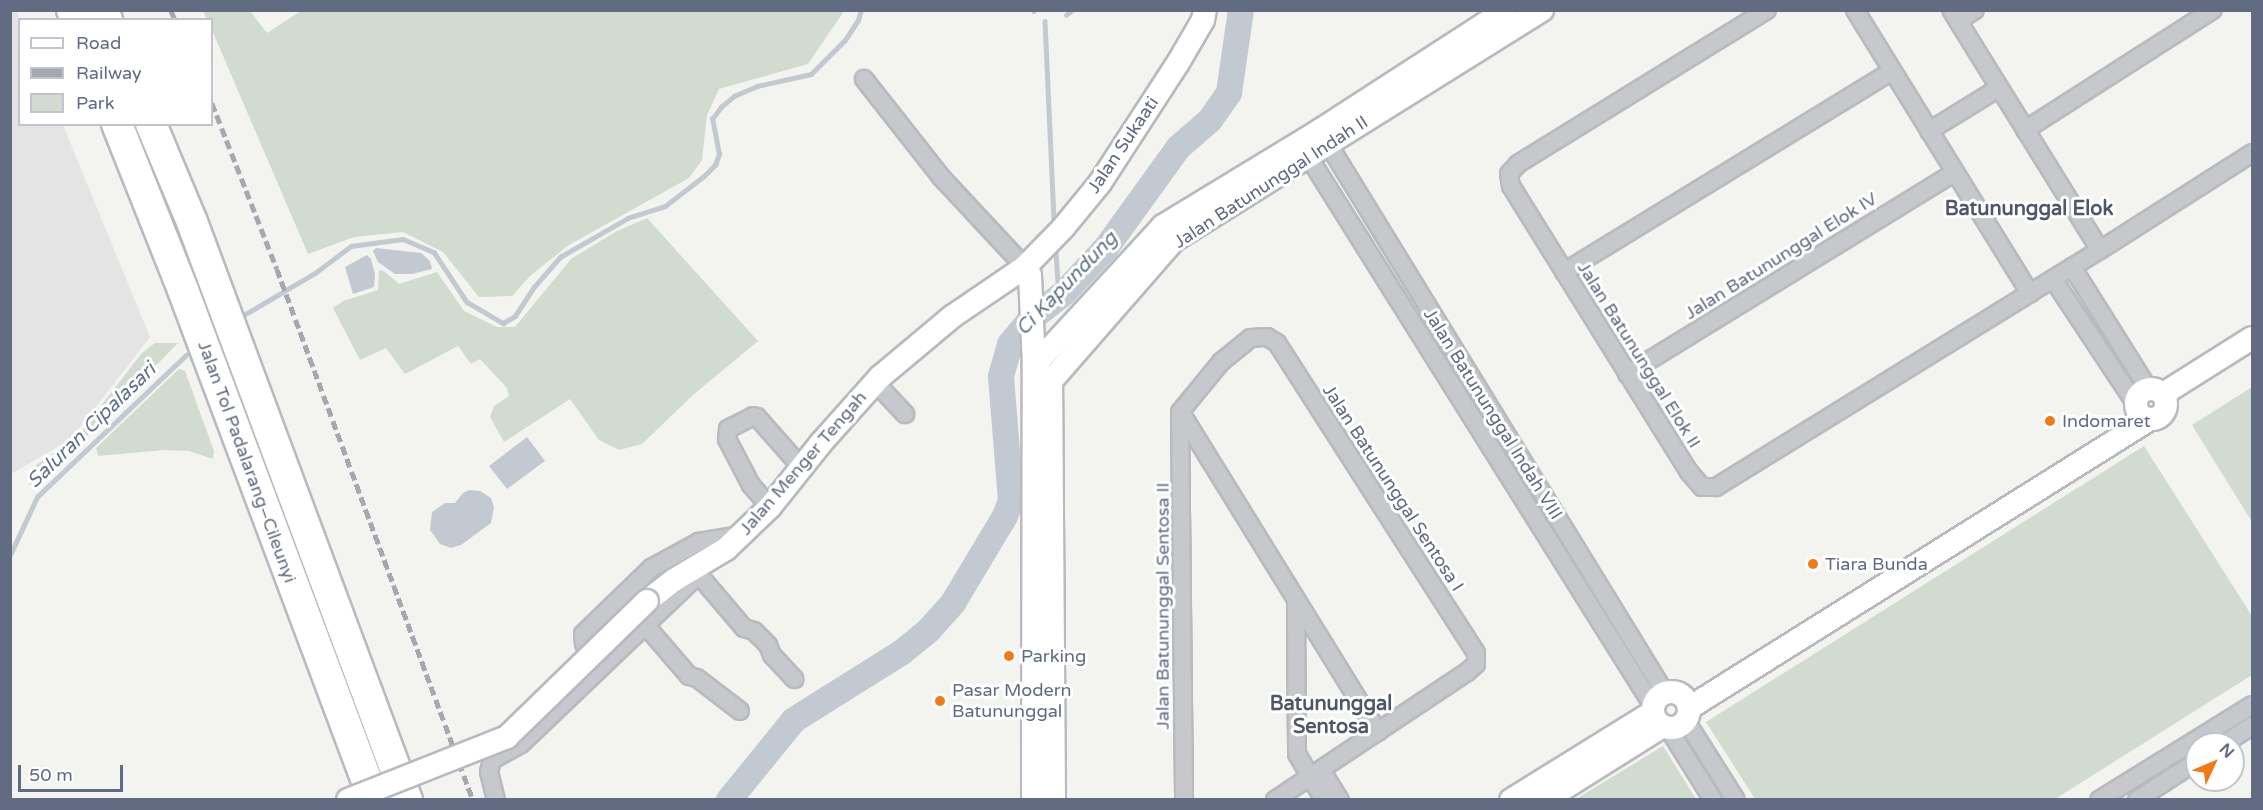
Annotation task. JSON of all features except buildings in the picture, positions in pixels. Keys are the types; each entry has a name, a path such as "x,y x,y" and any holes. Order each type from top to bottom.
{"highway":[{"name":"Jalan Tol Padalarang–Cileunyi","path":"118,126 183,290 374,800"},
{"name":"Jalan Tol Padalarang–Cileunyi","path":"152,126 192,222 407,800"}],"street":[{"name":"Jalan Sukaati","path":"1028,271 1100,183 1178,63 1203,20 1205,10"},
{"name":"Jalan Batununggal Indah II","path":"1324,138 1506,10"},
{"name":"Jalan Batununggal Indah II","path":"1039,364 1163,226 1305,150 1542,10"},
{"name":"Jalan Batununggal Elok II","path":"1767,10 1518,164 1509,174 1511,186 1564,272 1689,472 1702,487 1716,487 2253,153"},
{"path":"1855,10 2030,293"},
{"path":"1975,10 1954,16 2100,250"},
{"path":"2025,130 2213,10"},
{"path":"1564,272 1892,71"},
{"path":"864,79 941,177 1028,271 1039,364 1054,800"},
{"path":"1929,131 1999,88"},
{"name":"Jalan Batununggal Indah VIII","path":"1324,138 1670,712 1713,800"},
{"name":"Jalan Batununggal Indah VIII","path":"1305,150 1670,712 1736,800"},
{"name":"Jalan Batununggal Elok IV","path":"1627,374 1955,172"},
{"path":"2072,267 2150,403"},
{"name":"Jalan Menger Tengah","path":"348,800 474,752 507,737 525,723 647,601 674,580 733,542 770,507 875,382 953,316 1028,271"},
{"path":"2053,279 2150,403"},
{"name":"Jalan Batununggal Sentosa I","path":"1180,412 1221,362 1251,339 1267,337 1277,343 1476,653 1476,664 1467,672 1316,774"},
{"path":"1545,800 1670,712 2253,338"},
{"path":"2150,403 2253,354"},
{"path":"1033,800 1039,364"},
{"path":"875,382 905,414"},
{"path":"1180,412 1378,732"},
{"name":"Jalan Batununggal Sentosa II","path":"1180,412 1184,800"},
{"path":"770,507 752,486 727,439 728,429 753,416 757,417 802,468"},
{"path":"601,668 584,644 583,634 651,568 699,542 733,542"},
{"path":"496,800 489,772 492,760 520,744 646,626 677,592 733,542"},
{"path":"698,574 744,628 754,631 768,645 772,655 794,678"},
{"path":"1296,601 1297,754 1340,800"},
{"path":"646,626 689,676 697,678 740,711"},
{"path":"2105,798 2253,705"},
{"path":"1511,800 1670,712"},
{"path":"2137,800 2185,769"},
{"path":"1275,800 1316,774"},
{"path":"1316,774 1324,800"}],"shaded area":[{"path":"16,10 20,18 18,126 63,126 150,337 71,439 11,474 10,11"},
{"path":"376,248 421,253 430,261 432,269 412,274 395,274 378,262 373,251"},
{"path":"367,255 371,259 375,274 374,287 353,294 345,267"},
{"path":"527,437 545,461 507,489 489,466"},
{"path":"469,490 480,491 491,498 494,507 491,523 461,545 451,548 440,544 430,530 432,512 445,503 455,503 463,493"}],"green space":[{"path":"301,10 844,11 808,64 719,89 707,115 702,160 689,178 569,245 531,275 512,296 479,297 443,252 403,232 354,237 308,254 213,32 213,18 206,18 203,11 250,11 267,33"},
{"path":"647,218 758,341 693,395 642,444 619,450 599,440 570,399 504,442 490,417 494,406 509,396 507,388 480,359 471,364 458,346 405,374 386,348 360,360 333,308 343,301 378,290 379,270 384,271 399,284 437,272 464,311 497,327 515,327 571,259 615,232"},
{"path":"155,343 178,343 46,478 29,485 35,466 77,437 141,354"},
{"path":"179,369 185,371 214,451 213,459 189,451 165,450 98,456 96,448"},
{"path":"2252,387 2252,522 2192,425"},
{"path":"2144,446 2252,616 2252,675 2055,799 1755,799 1706,722"},
{"path":"1663,746 1696,799 1576,799"}],"waterway":[{"name":"Saluran Cipalasari","path":"244,315 315,273 351,246 403,239 434,252 467,302 503,323 515,316 534,287 560,257 628,218 665,206 704,176 715,165 719,154 712,119 721,107 734,96 757,86 811,74 845,40 858,20 861,10"},
{"path":"1066,15 1072,10"},
{"name":"Ci Kapundung","path":"729,800 794,720 901,653 928,631 953,603 1005,516 1011,501 1001,376 1010,344 1032,318 1064,293 1106,248 1178,148 1210,120 1229,93 1241,10"},
{"path":"1045,21 1054,221"},
{"path":"1056,252 1059,297"},
{"name":"Saluran Cipalasari","path":"10,555 37,497 186,355"}],"railway":[{"path":"171,10 174,18"},
{"path":"213,106 277,269 473,800"}],"place":[{"name":"Indomaret","path":"2050,421"},
{"name":"Tiara Bunda","path":"1813,564"},
{"name":"Parking","path":"1009,656"},
{"name":"Pasar Modern Batununggal","path":"940,701"}],"district":[{"name":"Batununggal Elok","path":"2029,209"},
{"name":"Batununggal Sentosa","path":"1331,716"}]}
